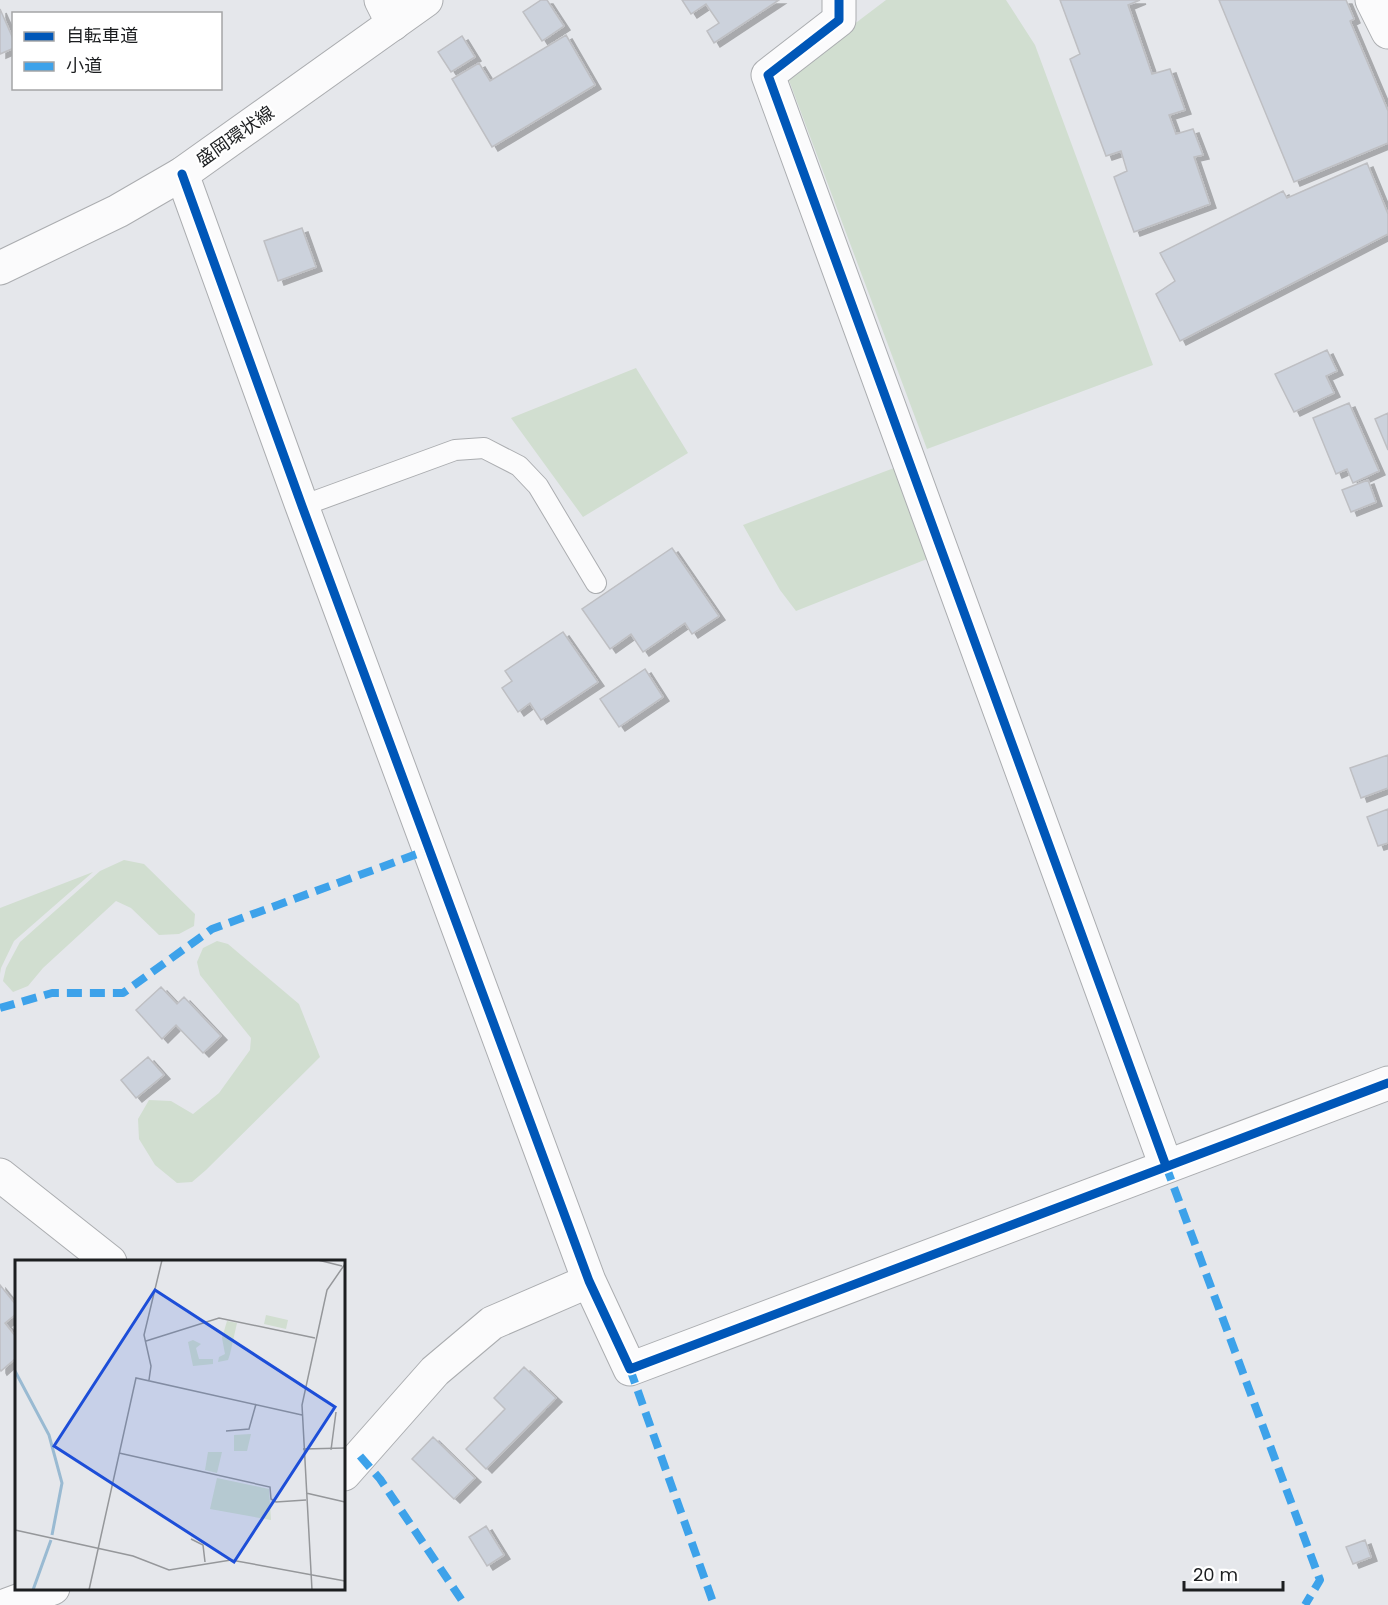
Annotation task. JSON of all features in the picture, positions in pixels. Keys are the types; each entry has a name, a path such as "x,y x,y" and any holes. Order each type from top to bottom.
{"street":[{"name":"盛岡環状線","path":"0,268 118,211 182,174 387,12 426,0"},
{"path":"839,0 839,20 768,75 1166,1166"},
{"path":"1372,0 1388,32"},
{"path":"182,174 302,506 589,1281 630,1369 1388,1083"},
{"path":"0,1175 107,1260"},
{"path":"349,1458 435,1371 492,1323 589,1281"},
{"path":"7,1605 48,1590"}],"lane":[{"path":"302,506 455,450 484,448 519,466 538,486 596,583"}],"green space":[{"path":"886,0 1006,0 1035,45 1153,365 927,449 787,75"},
{"path":"636,368 688,453 583,517 511,418"},
{"path":"894,468 927,559 796,611 780,590 743,525"},
{"path":"124,860 144,864 195,914 194,926 179,934 159,935 131,908 116,901 43,968 28,986 13,992 3,981 6,968 20,942 100,871"},
{"path":"93,872 14,941 0,974 0,908"},
{"path":"217,941 228,944 299,1004 320,1057 206,1170 192,1182 177,1183 155,1165 139,1139 138,1119 149,1100 171,1101 193,1114 219,1093 250,1050 251,1038 200,975 197,962 203,948"}],"building":[{"path":"541,0 547,0 564,26 542,41 523,12"},
{"path":"682,0 779,0 714,43 707,31 719,23 706,4 691,14"},
{"path":"1060,0 1140,0 1128,5 1152,74 1170,69 1185,110 1169,115 1176,134 1193,129 1203,155 1194,157 1210,204 1134,232 1114,177 1127,171 1121,151 1106,156 1070,59 1080,54"},
{"path":"1219,0 1346,0 1354,19 1350,21 1388,111 1388,143 1294,182"},
{"path":"0,9 12,36 12,49 0,54"},
{"path":"566,35 595,85 492,147 452,79 479,63 490,81"},
{"path":"462,36 475,57 451,72 438,52"},
{"path":"1367,163 1388,214 1388,234 1180,341 1156,294 1175,281 1160,253 1283,191 1287,198"},
{"path":"302,228 316,267 278,281 264,241"},
{"path":"1327,350 1337,371 1326,376 1334,393 1294,412 1275,374"},
{"path":"1349,403 1379,471 1353,483 1347,469 1336,474 1313,418"},
{"path":"1388,413 1388,450 1375,419"},
{"path":"1368,480 1376,502 1351,512 1342,490"},
{"path":"672,548 719,616 692,634 685,623 643,652 631,634 610,649 582,609"},
{"path":"563,632 598,682 541,720 530,703 518,712 502,688 512,681 505,671"},
{"path":"645,669 663,697 619,727 600,699"},
{"path":"1388,755 1388,788 1361,798 1350,768"},
{"path":"1388,809 1388,843 1378,846 1367,817"},
{"path":"161,987 177,1004 184,997 221,1036 203,1053 176,1025 162,1039 136,1010"},
{"path":"148,1057 164,1075 136,1098 121,1080"},
{"path":"0,1285 15,1304 15,1315 5,1323 15,1336 15,1359 1,1371"},
{"path":"524,1367 556,1398 486,1469 466,1449 505,1409 494,1398"},
{"path":"433,1437 475,1478 454,1499 412,1459"},
{"path":"486,1526 504,1555 487,1566 469,1537"},
{"path":"1365,1540 1371,1557 1353,1564 1346,1547"}],"marked path":[{"path":"0,1008 52,993 123,993 212,929 428,850"},
{"path":"1166,1166 1320,1580 1305,1605"},
{"path":"630,1369 714,1605"},
{"path":"360,1456 380,1479 465,1605"}],"cycle path":[{"path":"839,0 839,20 768,75 1166,1166"},
{"path":"182,174 302,506 589,1281 630,1369 1388,1083"}]}
